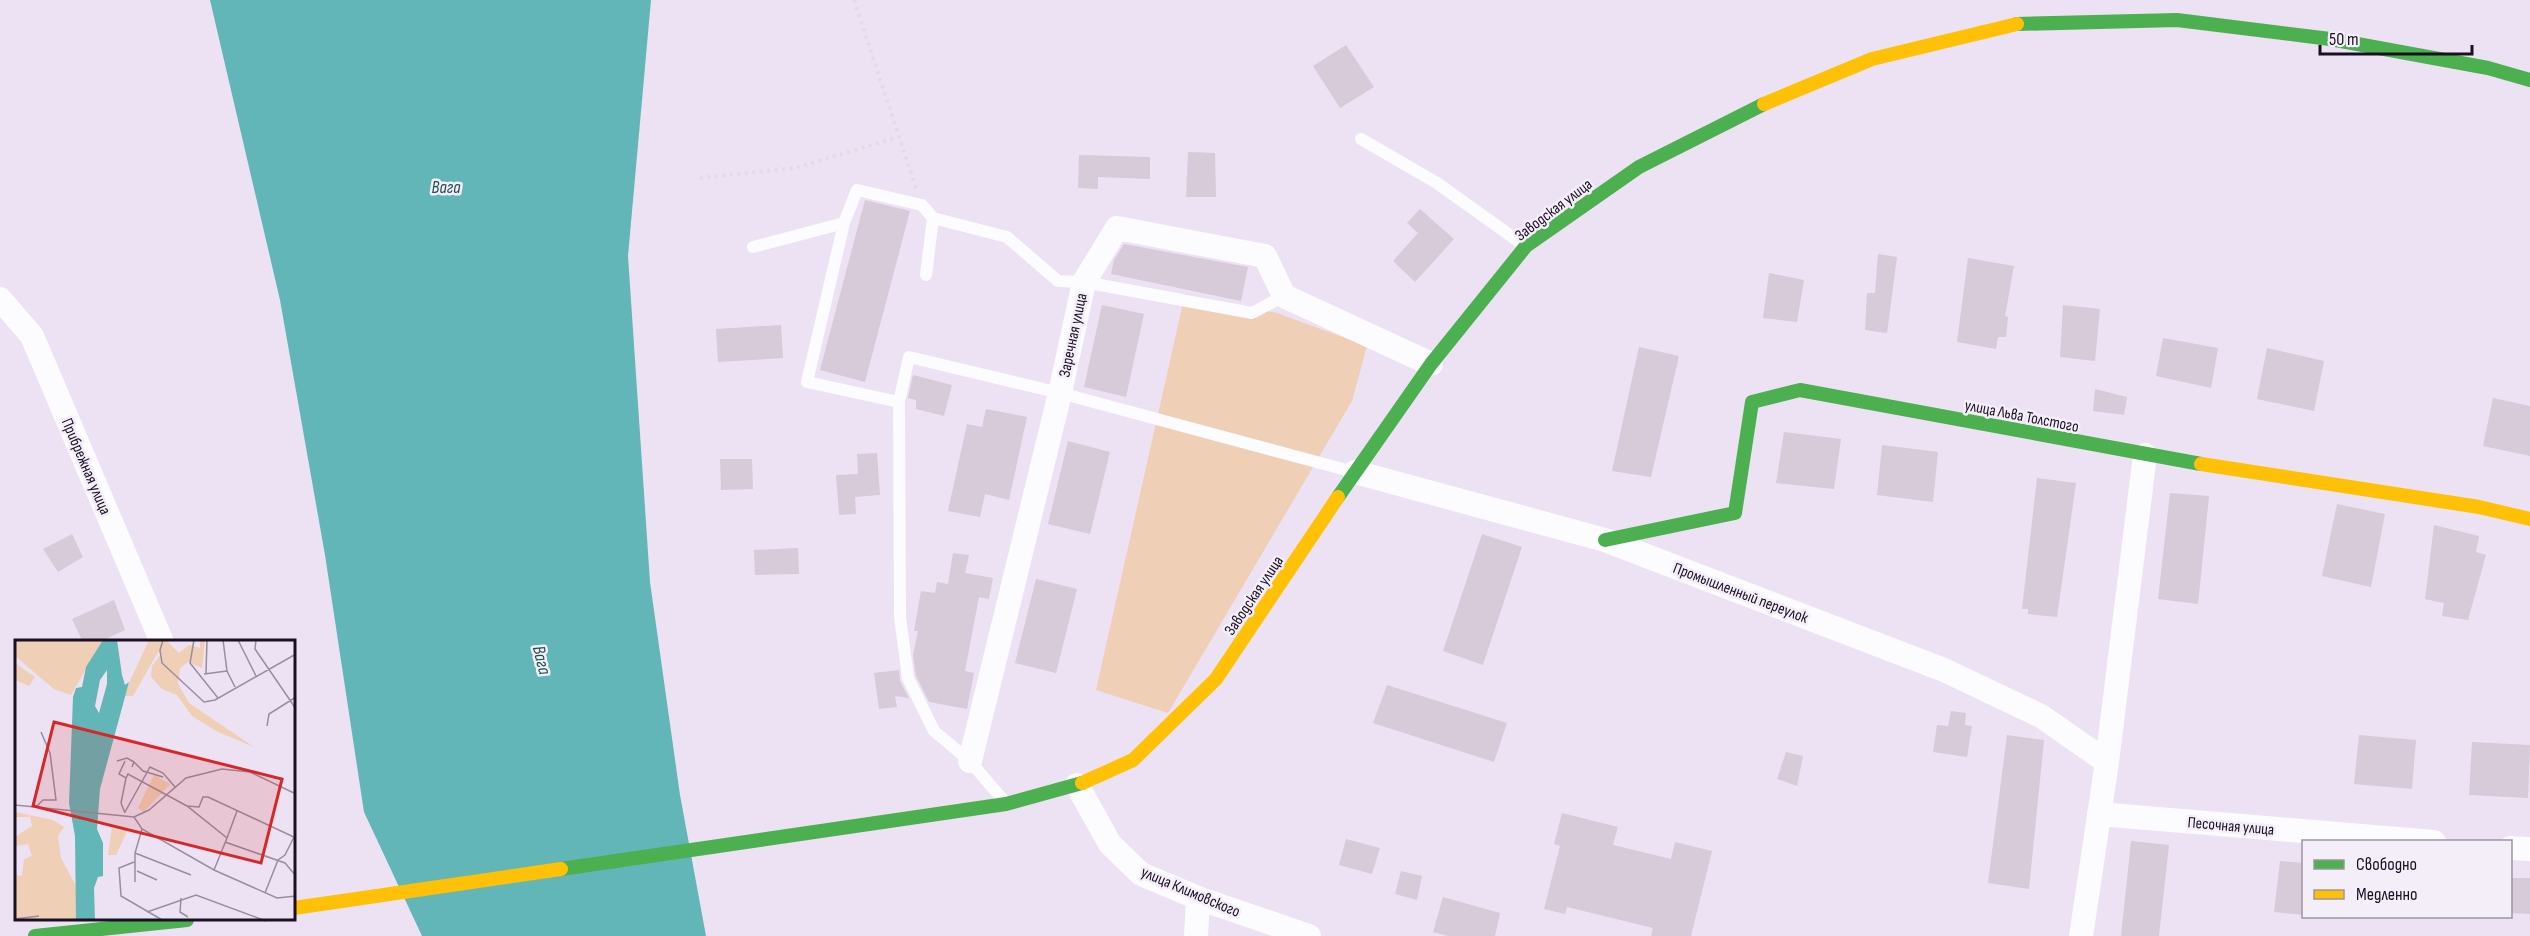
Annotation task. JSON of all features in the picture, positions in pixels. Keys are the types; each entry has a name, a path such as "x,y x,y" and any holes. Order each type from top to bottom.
{"main road":[{"name":"Заводская улица","path":"296,908 1006,804 1077,785 1133,760 1216,679 1355,472 1431,364 1526,246 1639,167 1748,111 1872,60 2016,24 2177,20 2331,39 2488,68 2530,80"},
{"name":"улица Льва Толстого","path":"1605,540 1735,513 1752,402 1800,390 2145,455 2480,507 2530,519"},
{"path":"34,936 178,921"}],"street":[{"name":"Заречная улица","path":"970,761 1060,393 1084,282 1117,228 1265,256 1284,296"},
{"path":"1284,296 1431,364"},
{"name":"Прибрежная улица","path":"0,299 32,336 161,640"},
{"path":"2081,936 2107,762 2145,455"},
{"name":"Промышленный переулок","path":"1355,472 1605,540 1944,670 2041,716 2107,762"},
{"name":"улица Климовского","path":"1077,785 1110,844 1141,874 1198,898 1309,936"},
{"name":"Песочная улица","path":"2099,814 2410,840"},
{"path":"2512,848 2530,849"},
{"path":"1196,936 1198,898"},
{"path":"34,936 43,921"}],"lane":[{"path":"1361,139 1437,183 1526,246"},
{"path":"899,402 807,382 844,223 857,190 922,205 933,218 1007,237 1058,281 1084,282 1252,313 1284,296"},
{"path":"926,275 933,218"},
{"path":"753,247 844,223"},
{"path":"1006,804 970,761 934,731 908,678 900,617 899,402 909,357 1060,393 1355,472"}],"path":[{"path":"854,0 858,5 898,136 922,205"},
{"path":"700,178 795,168 898,136"}],"shaded area":[{"path":"1185,294 1277,313 1367,346 1352,401 1168,713 1096,690"}],"water":[{"name":"Вага","path":"210,0 651,0 628,256 650,582 680,795 706,936 422,936 364,812 325,555 280,300"}],"building":[{"path":"1346,45 1374,87 1340,108 1313,66"},
{"path":"1188,152 1215,153 1216,197 1186,197"},
{"path":"1079,155 1150,157 1150,179 1098,177 1098,189 1078,188"},
{"path":"865,200 910,211 865,382 820,370"},
{"path":"1420,209 1454,239 1415,282 1393,261 1418,233 1407,223"},
{"path":"1124,244 1248,267 1241,301 1111,274 1114,260"},
{"path":"1878,254 1897,257 1887,333 1865,330 1867,293 1875,293"},
{"path":"1968,258 2014,266 2005,316 2008,317 2006,337 1998,337 1996,349 1957,342"},
{"path":"1769,273 1804,280 1797,322 1763,318"},
{"path":"1102,305 1144,314 1126,397 1084,387"},
{"path":"2063,305 2100,309 2095,361 2060,357"},
{"path":"781,325 783,358 718,362 716,329"},
{"path":"2163,338 2218,348 2211,388 2156,376"},
{"path":"1639,347 1679,356 1651,477 1612,471"},
{"path":"2267,348 2324,361 2314,411 2257,399"},
{"path":"913,375 952,385 944,416 916,409 916,400 908,398"},
{"path":"2095,389 2127,397 2124,415 2093,411"},
{"path":"2493,398 2530,406 2530,456 2483,446"},
{"path":"986,409 1027,417 1009,500 985,494 980,517 948,511 967,424 982,427"},
{"path":"1784,432 1841,439 1834,489 1776,483"},
{"path":"1068,441 1110,452 1090,534 1048,524"},
{"path":"1882,445 1938,452 1933,502 1877,495"},
{"path":"877,453 880,495 855,497 856,514 839,515 836,475 858,474 857,454"},
{"path":"720,459 752,459 753,489 721,490"},
{"path":"2037,478 2076,483 2057,617 2028,614 2028,609 2022,609"},
{"path":"2170,493 2209,496 2198,604 2158,599"},
{"path":"2337,504 2385,514 2371,587 2322,576"},
{"path":"2434,525 2479,536 2476,552 2486,555 2468,620 2442,616 2444,603 2425,599"},
{"path":"72,534 83,557 58,572 43,549"},
{"path":"1482,534 1522,547 1483,665 1443,651"},
{"path":"798,548 799,574 755,575 754,550"},
{"path":"953,553 969,555 965,573 993,578 989,599 979,597 965,671 974,673 967,709 929,702 916,676 913,655 918,631 914,631 921,591 935,593 937,582 948,584"},
{"path":"1036,579 1077,589 1056,673 1015,663"},
{"path":"114,600 125,630 103,640 82,640 72,619"},
{"path":"899,670 900,681 909,698 895,696 897,707 879,709 874,673"},
{"path":"1387,685 1507,723 1494,762 1373,723"},
{"path":"1951,711 1966,713 1965,725 1972,726 1967,757 1933,752 1937,725 1948,726"},
{"path":"2007,735 2044,740 2029,889 1988,883"},
{"path":"2359,735 2416,740 2412,789 2354,784"},
{"path":"2472,742 2530,745 2528,798 2469,795"},
{"path":"1786,752 1803,756 1797,786 1777,779"},
{"path":"1562,813 1618,827 1613,845 1671,859 1675,842 1712,851 1691,936 1651,936 1653,928 1567,907 1565,914 1544,909 1560,846 1554,844"},
{"path":"1346,839 1380,848 1372,874 1339,865"},
{"path":"2131,841 2169,845 2159,936 2121,936"},
{"path":"2280,861 2302,863 2302,915 2274,912"},
{"path":"1401,871 1422,876 1417,900 1395,894"},
{"path":"2512,878 2530,878 2530,914 2512,913"},
{"path":"1443,897 1500,913 1495,936 1448,936 1433,932"}],"traffic: fast":[{"path":"2017,24 2177,20 2330,39 2488,68 2530,80"},
{"path":"1338,497 1431,364 1526,246 1639,167 1764,104"},
{"path":"1605,540 1735,513 1752,402 1800,390 2201,464"},
{"path":"561,869 1006,804 1082,783"},
{"path":"35,936 178,921"}],"traffic: slow":[{"path":"1764,104 1872,59 2017,24"},
{"path":"2201,464 2479,507 2530,519"},
{"path":"1082,783 1133,760 1216,679 1338,497"},
{"path":"296,908 561,869"}]}
